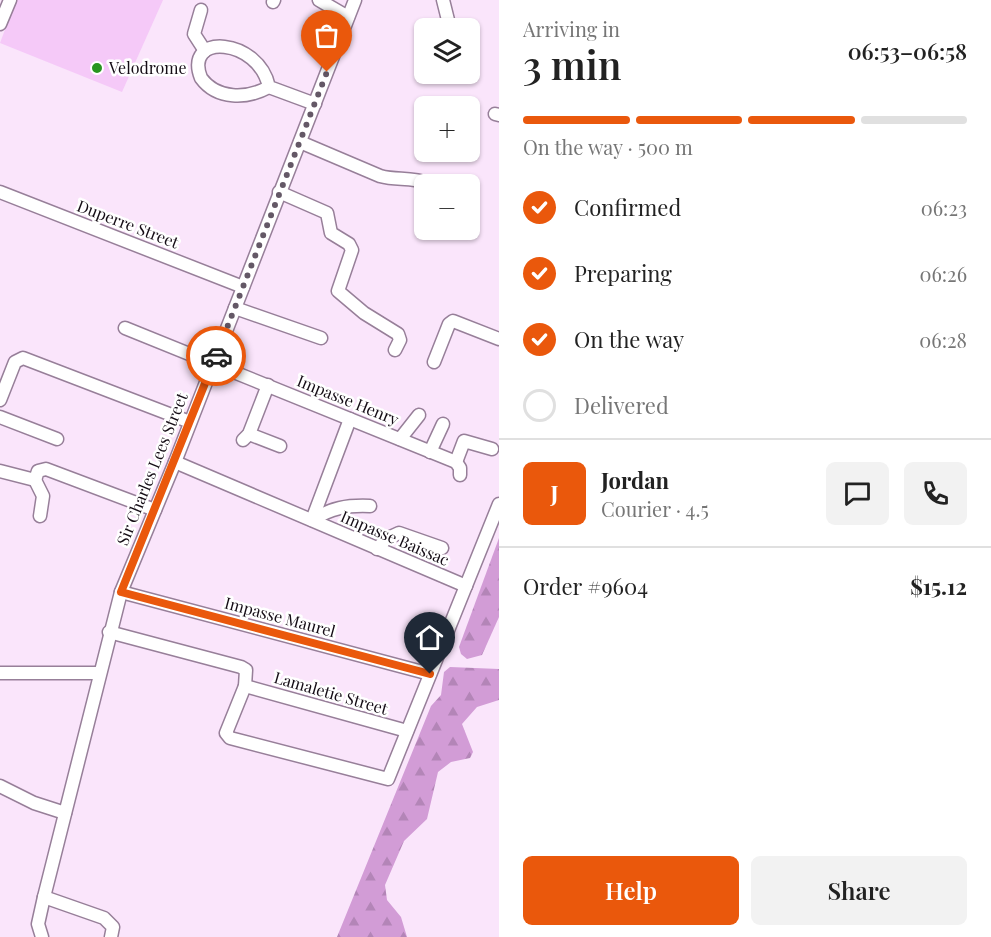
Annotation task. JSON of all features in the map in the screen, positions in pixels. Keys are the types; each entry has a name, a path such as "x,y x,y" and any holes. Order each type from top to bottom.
{"street":[{"path":"0,24 10,0"},
{"path":"319,0 348,17"},
{"name":"Sir Charles Lees Street","path":"42,937 38,924 44,897 98,673 121,592 236,308 355,0"},
{"path":"443,0 448,18"},
{"path":"201,10 194,34 205,51"},
{"path":"205,51 221,45 249,56 262,68 269,87"},
{"path":"205,51 199,68 201,78 211,87 238,97 258,93 269,87 315,104"},
{"path":"300,142 380,176 391,179 414,179"},
{"name":"Duperre Street","path":"0,192 243,287"},
{"path":"279,192 327,213 331,233 349,244 352,250 338,291 364,314 398,334 400,340 395,350"},
{"path":"236,308 321,338"},
{"path":"434,362 449,324 453,321 499,339"},
{"name":"Impasse Henry","path":"125,328 456,462"},
{"path":"0,400 17,359 23,358 190,422"},
{"path":"268,385 246,437 280,446"},
{"path":"400,439 419,415"},
{"path":"0,417 57,438"},
{"path":"312,520 350,419"},
{"path":"430,452 443,424"},
{"path":"460,475 460,468 456,462 464,441 492,449"},
{"name":"Impasse Baissac","path":"175,462 466,586"},
{"path":"40,516 43,496 35,480 38,471 46,469 156,510"},
{"path":"0,471 35,480"},
{"path":"109,632 241,667 247,675 245,686 226,733 230,738 388,778 499,504"},
{"path":"312,520 323,513 349,505 370,506"},
{"path":"377,549 386,539 399,533 442,548"},
{"name":"Impasse Maurel","path":"121,592 430,674"},
{"path":"0,673 98,673"},
{"name":"Lamaletie Street","path":"245,686 407,731"},
{"path":"0,786 34,803 65,813"},
{"path":"44,897 104,918 113,927 111,937"}],"shaded area":[{"name":"Velodrome","path":"16,0 163,0 122,92 0,43"}],"green space":[{"path":"499,538 499,617 482,655 467,659 461,654 459,647"},
{"path":"450,667 499,669 499,700 477,707 462,724 473,752 470,758 451,762 438,772 427,819 404,841 385,885 387,900 401,917 407,937 337,937 431,706 441,695 444,672"}],"way so far":[{"path":"216,356 327,72"}],"place":[{"name":"Velodrome","path":"97,68"}],"route":[{"path":"216,356 156,510 136,550 121,592 430,674"}]}
